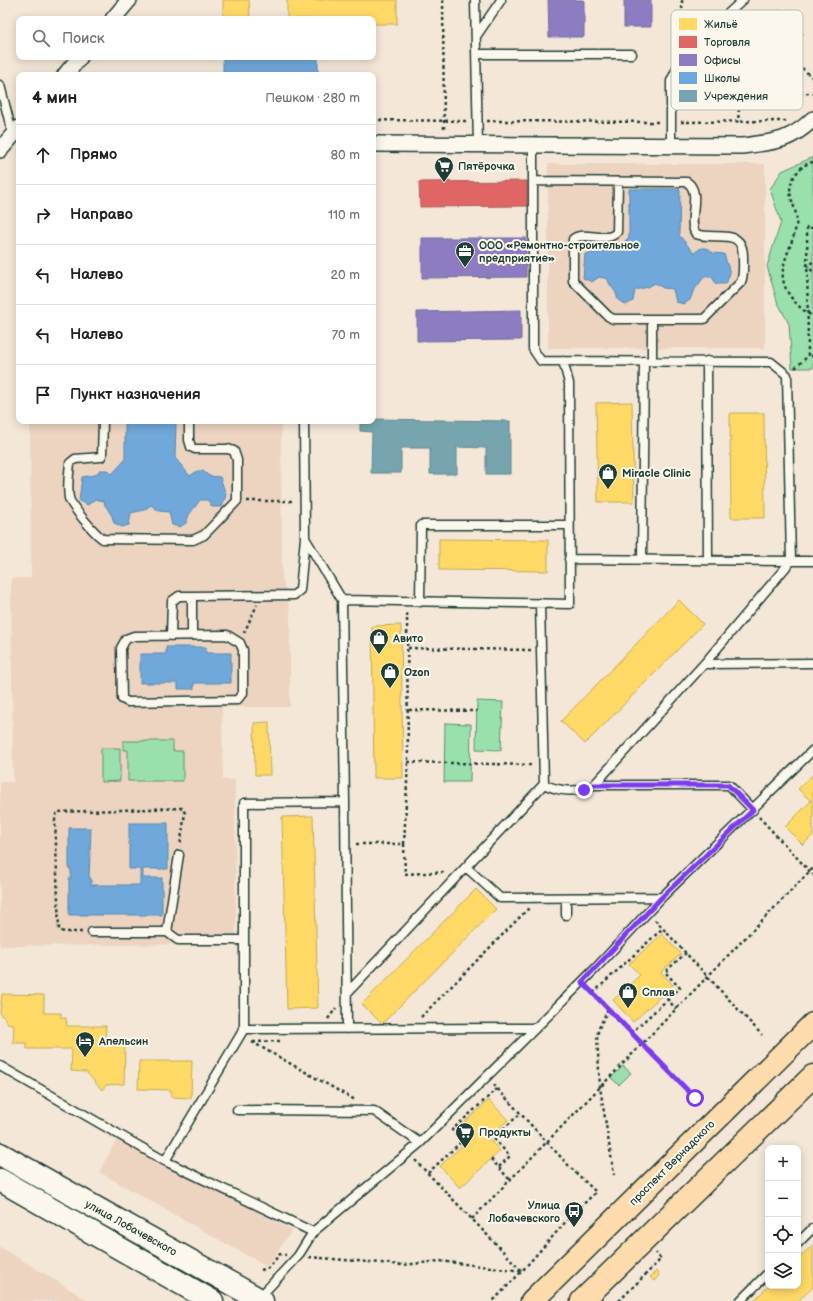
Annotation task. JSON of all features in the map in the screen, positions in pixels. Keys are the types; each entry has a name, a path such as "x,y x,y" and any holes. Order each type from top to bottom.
{"main road":[{"name":"проспект Вернадского","path":"532,1301 813,1024"},
{"path":"582,1301 813,1076"},
{"name":"улица Лобачевского","path":"0,1154 260,1300"},
{"name":"улица Лобачевского","path":"0,1180 212,1301"}],"street":[{"path":"116,16 129,0"},
{"path":"68,72 78,60"},
{"path":"376,144 742,146 779,141 803,128 813,119"},
{"path":"0,150 16,134"}],"lane":[{"path":"475,0 478,145"},
{"path":"476,36 501,0"},
{"path":"732,10 743,0"},
{"path":"476,54 632,54"},
{"path":"671,81 671,145"},
{"path":"0,85 16,130"},
{"path":"533,146 533,349 541,361 771,362 787,375 791,561 704,664 594,785 584,790 555,789 544,784"},
{"path":"533,181 687,182 692,187 693,191 693,226 696,234 701,236 730,236 740,243 743,249 743,275 741,282 706,317 699,319 610,318 575,284 572,277 573,239 580,236 615,235 617,232 618,182"},
{"path":"642,560 648,362 652,319"},
{"path":"342,600 570,604 568,525 569,383 563,362"},
{"path":"707,362 708,560"},
{"path":"103,424 101,457 75,459 72,460 69,466 70,501 100,537 107,539 198,539 204,535 236,501 236,454 228,449 195,449 191,447 189,440 189,424"},
{"path":"171,636 172,601 179,596 262,596 294,595 298,593 301,587 305,538 304,424"},
{"path":"420,602 421,526 568,525"},
{"path":"305,538 342,600 347,1029"},
{"path":"569,559 813,561"},
{"path":"192,596 192,635"},
{"path":"347,993 544,784 540,604"},
{"path":"192,635 227,635 240,643 243,650 244,692 237,700 125,701 121,695 123,644 126,639 134,636 192,635"},
{"path":"704,664 813,663"},
{"path":"260,1300 298,1256 313,1232 420,1144 582,982 662,897 813,750"},
{"path":"594,785 728,785 753,810"},
{"path":"165,1161 244,1029 244,803 345,802"},
{"path":"167,932 179,855"},
{"path":"464,869 500,898 662,897"},
{"path":"566,898 566,915"},
{"path":"92,932 167,932 178,940 244,940"},
{"path":"244,1029 535,1028"},
{"path":"0,1066 165,1161 313,1232"},
{"path":"237,1110 374,1111 420,1144"},
{"path":"801,1240 813,1228"},
{"path":"740,1301 765,1276"}],"path":[{"path":"443,0 445,145"},
{"path":"682,0 682,10"},
{"path":"803,69 813,78"},
{"path":"803,93 813,93"},
{"path":"738,122 739,110"},
{"path":"376,120 738,122 794,120"},
{"path":"810,315 787,292 783,278 783,262 796,226 796,216 790,195 791,185 799,169 813,162"},
{"path":"808,356 810,315 807,265 807,228 813,228"},
{"path":"807,265 813,262"},
{"path":"807,265 813,272"},
{"path":"810,315 813,311"},
{"path":"787,375 808,356 813,356"},
{"path":"236,501 304,501"},
{"path":"240,643 262,596"},
{"path":"407,602 409,710 404,844 405,874 464,869"},
{"path":"408,648 541,650"},
{"path":"409,710 477,712"},
{"path":"408,762 544,765"},
{"path":"92,932 64,932 59,930 55,817 57,812 182,808 185,813 179,855"},
{"path":"753,810 813,875"},
{"path":"346,844 404,844"},
{"path":"472,1219 813,868"},
{"path":"410,1029 539,898"},
{"path":"648,912 762,1035"},
{"path":"593,993 663,928"},
{"path":"631,1033 680,988 665,972 686,953"},
{"path":"582,982 695,1098"},
{"path":"663,994 676,1008"},
{"path":"608,1009 597,1036 600,1087 614,1175"},
{"path":"252,1042 374,1111"},
{"path":"486,1077 596,1192 570,1217 493,1301"},
{"path":"428,1173 462,1141 452,1130 498,1089"},
{"path":"498,1167 510,1156 494,1138 520,1114"},
{"path":"408,1153 522,1271"},
{"path":"492,1159 510,1180"},
{"path":"618,1301 661,1259 654,1252"},
{"path":"261,1270 268,1268 280,1254 403,1265 440,1261 522,1271"}],"shaded area":[{"path":"548,164 765,164 765,348 548,348"},
{"path":"30,424 281,424 282,576 290,610 290,707 222,707 223,780 235,780 236,944 0,946 0,782 13,782 11,578 31,578"},
{"path":"117,1139 292,1230 267,1267 99,1172"},
{"path":"0,1247 65,1286 88,1301 0,1301"}],"green space":[{"path":"813,157 813,368 792,368 789,324 777,301 767,266 781,222 770,189 782,171"},
{"path":"477,701 503,702 501,750 476,749"},
{"path":"445,723 471,724 470,782 444,782"},
{"path":"123,741 173,741 173,751 183,751 183,781 128,781 128,750 123,750"},
{"path":"101,748 120,748 120,781 101,782"},
{"path":"623,1066 631,1073 619,1085 611,1078"}],"building: Жильё":[{"path":"223,0 249,0 250,16 223,16"},
{"path":"287,0 397,0 397,24 376,24 376,16 287,16"},
{"path":"632,402 634,502 598,502 596,403"},
{"path":"730,413 764,413 765,518 731,518"},
{"path":"439,539 548,540 548,571 439,570"},
{"path":"679,600 703,624 585,744 561,721"},
{"path":"401,625 403,778 374,778 372,626"},
{"path":"269,722 270,775 255,775 254,723"},
{"path":"813,774 813,835 803,845 785,827 811,801 798,789"},
{"path":"313,816 318,1008 287,1009 282,817"},
{"path":"476,889 496,909 382,1024 362,1004"},
{"path":"662,934 681,954 661,972 673,985 633,1022 613,1000 640,975 629,964"},
{"path":"2,994 44,995 44,1013 61,1013 61,1018 66,1018 67,1026 106,1026 105,1041 118,1041 118,1045 125,1046 124,1084 106,1085 102,1090 86,1072 71,1071 72,1049 27,1049 27,1043 13,1043 14,1024 9,1024 0,1013"},
{"path":"139,1061 192,1061 191,1098 171,1097 171,1090 138,1089"},
{"path":"489,1100 508,1120 488,1138 500,1151 460,1188 440,1166 467,1141 456,1130"},
{"path":"813,1245 813,1287 798,1301 753,1301 766,1289 801,1289 801,1256"},
{"path":"656,1271 659,1275 654,1281 650,1277"}],"building: Торговля":[{"path":"527,181 527,206 420,207 419,182"}],"building: Офисы":[{"path":"548,0 584,0 584,37 549,37"},
{"path":"624,0 651,0 651,27 624,27"},
{"path":"422,238 526,238 526,277 422,278"},
{"path":"521,310 521,340 417,341 417,312"}],"building: Школы":[{"path":"223,60 318,60 318,72 223,72"},
{"path":"629,189 680,189 679,235 694,253 701,248 706,248 713,253 724,254 730,273 726,284 716,284 712,277 704,277 693,292 690,300 684,304 676,302 673,289 663,288 655,283 648,287 635,290 633,301 626,305 618,300 616,293 608,279 599,277 592,282 583,278 585,254 599,252 604,247 611,247 616,251 629,237"},
{"path":"125,424 176,424 175,458 190,476 197,471 203,471 209,476 220,477 226,495 222,507 212,507 208,500 200,500 189,515 186,523 180,527 172,525 169,512 159,511 151,505 144,510 131,513 129,525 122,527 114,523 104,501 95,499 88,505 79,501 82,477 95,475 100,470 107,470 112,474 125,460"},
{"path":"166,647 206,647 206,653 231,653 231,683 194,683 194,689 178,689 178,683 140,683 140,654 166,654"},
{"path":"129,823 168,823 168,869 143,869 143,878 162,878 162,915 69,915 69,878 71,878 71,869 69,869 69,828 91,828 89,878 91,878 91,885 140,885 140,869 129,869"}],"building: Учреждения":[{"path":"376,419 510,421 510,474 486,474 486,448 457,447 457,474 430,474 430,448 401,448 401,473 371,473 372,432 360,431 360,424 376,424"}],"place":[{"name":"Пятёрочка","path":"444,183"},
{"name":"ООО «Ремонтно-строительное предприятие»","path":"465,268"},
{"name":"Miracle Clinic","path":"608,490"},
{"name":"Авито","path":"379,655"},
{"name":"Ozon","path":"390,689"},
{"name":"Сплав","path":"628,1009"},
{"name":"Апельсин","path":"85,1058"},
{"name":"Продукты","path":"465,1149"},
{"name":"Улица Лобачевского","path":"574,1228"}],"route":[{"path":"584,790 594,785 728,785 753,810 662,897 582,982 695,1098"}]}
